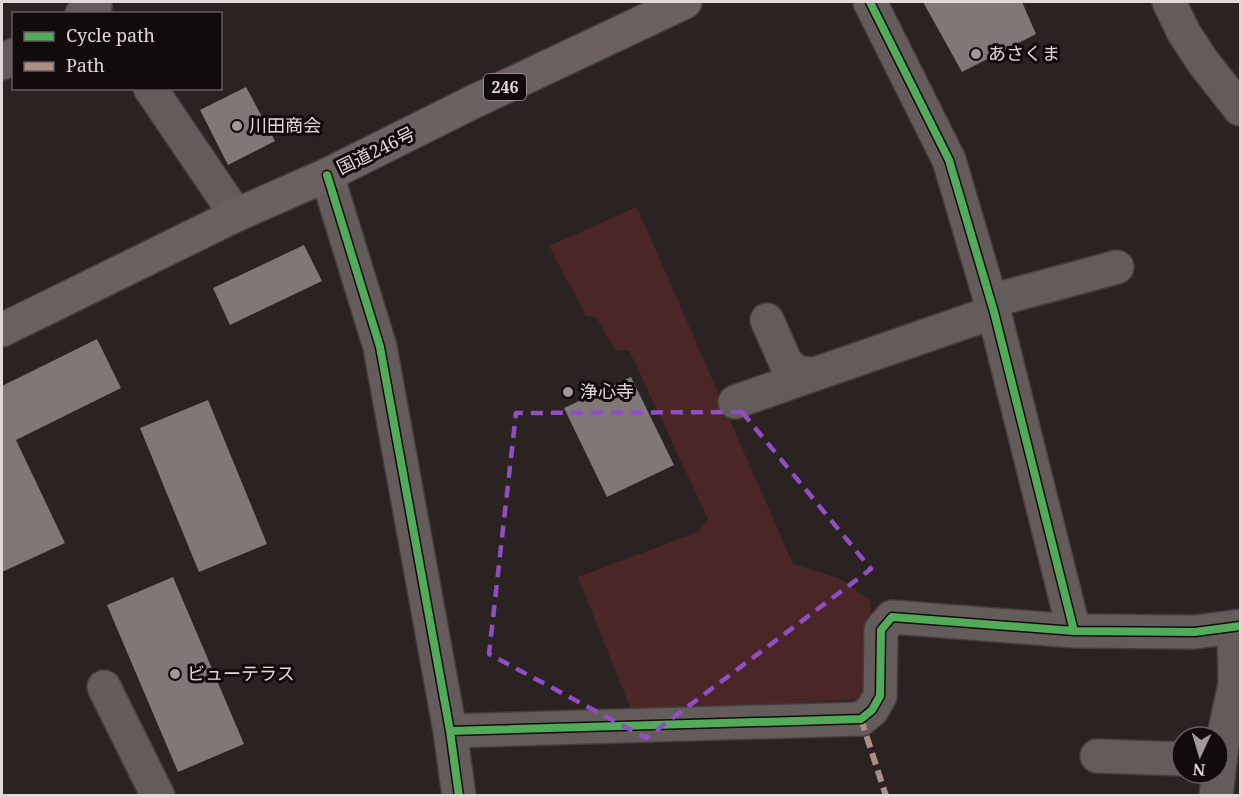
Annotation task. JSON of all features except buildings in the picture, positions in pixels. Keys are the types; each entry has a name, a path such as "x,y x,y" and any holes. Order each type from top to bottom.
{"highway":[{"name":"国道246号","path":"2,330 236,215 327,175 484,97 685,2"}],"street":[{"path":"870,2 949,160 993,307 1074,631"},
{"path":"1169,2 1184,33 1203,62 1240,110"},
{"path":"151,90 236,215"},
{"path":"327,175 380,347 450,731 459,795"},
{"path":"735,402 993,307 1117,267"},
{"path":"766,320 786,363 798,373 815,374"},
{"path":"450,731 861,719 872,710 879,696 881,630 892,617 1074,631 1195,632 1237,627 1235,684 1226,725"},
{"path":"104,687 158,795"},
{"path":"1097,756 1170,759"}],"highlighted area":[{"path":"742,412 871,569 646,738 489,654 516,413"}],"shaded area":[{"path":"637,207 793,564 841,579 870,600 878,677 865,699 632,712 578,577 698,532 708,519 629,350 616,351 596,317 586,316 549,246"}],"marked path":[{"path":"861,719 886,796"}],"cycle path":[{"path":"870,2 949,160 994,312 1074,631 1195,632 1240,626"},
{"path":"327,175 380,347 450,731 459,796"},
{"path":"450,731 861,719 872,710 880,696 881,630 892,617 1074,631"}],"place":[{"name":"あさくま","path":"976,54"},
{"name":"川田商会","path":"237,126"},
{"name":"浄心寺","path":"568,392"},
{"name":"ビューテラス","path":"175,674"}]}
